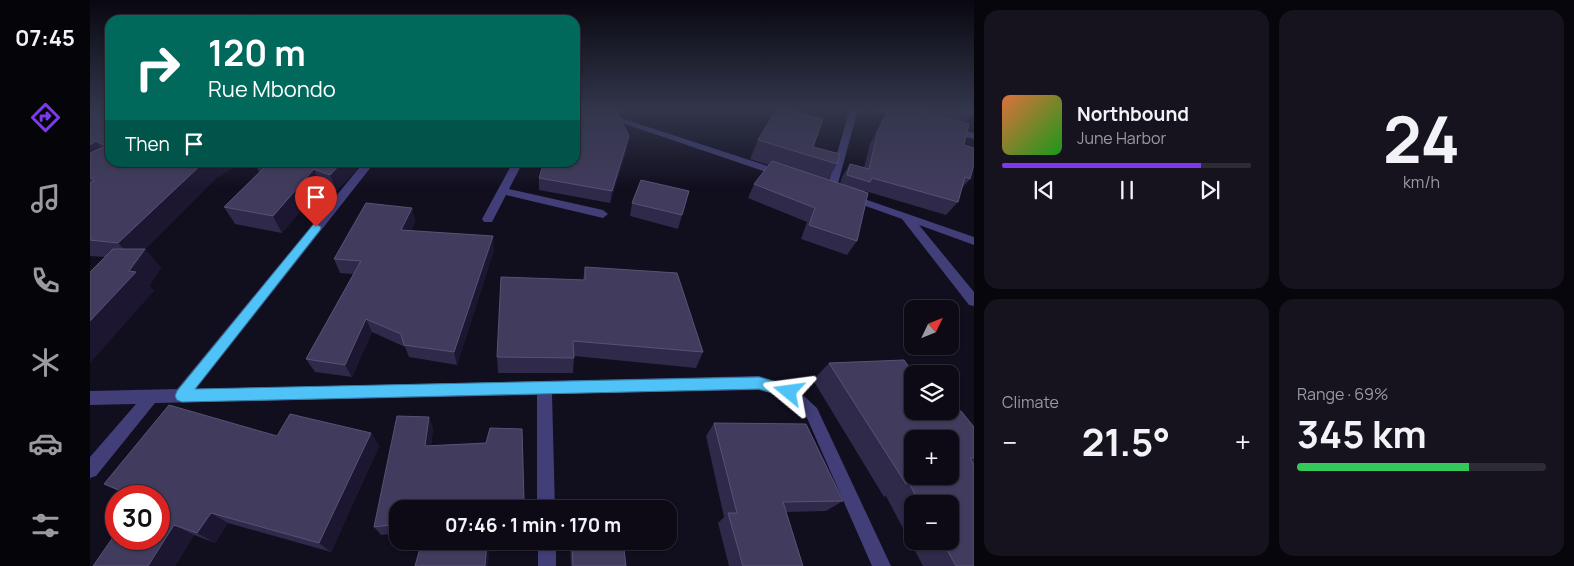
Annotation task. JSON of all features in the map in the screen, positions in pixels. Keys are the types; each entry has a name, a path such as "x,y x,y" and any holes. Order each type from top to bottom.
{"street":[{"path":"665,135 794,178"},
{"path":"848,135 827,189 974,240"},
{"path":"182,396 366,167"},
{"path":"488,218 515,167"},
{"path":"502,191 603,214"},
{"path":"906,216 974,301"},
{"path":"90,398 759,383 789,392 812,413 882,566"},
{"path":"544,387 546,500"},
{"path":"90,470 152,396"},
{"path":"546,550 547,566"}],"building":[{"path":"90,135 105,135 105,146 96,141 90,145"},
{"path":"580,135 629,136 612,191 539,178 542,167 580,167"},
{"path":"761,135 817,135 813,147 840,154 837,164 758,140"},
{"path":"877,135 966,135 964,145 974,148 974,164 970,179 965,177 958,202 872,178 870,182 847,175 850,164 869,169"},
{"path":"105,146 105,167 199,167 118,243 90,240 90,183 94,181 90,177 90,153"},
{"path":"772,161 868,193 857,241 809,225 815,208 754,184"},
{"path":"265,167 337,167 330,175 314,169 273,216 224,207"},
{"path":"641,180 689,191 682,215 632,203"},
{"path":"366,203 412,208 401,230 493,236 454,352 404,345 401,334 366,319 345,365 306,359 361,261 334,259"},
{"path":"113,249 145,249 129,271 136,272 90,321 90,272"},
{"path":"585,267 677,273 703,352 573,341 574,358 497,357 501,277 585,280"},
{"path":"904,360 908,365 904,365 904,420 959,420 959,412 961,411 974,427 974,458 970,458 974,465 974,566 956,566 947,550 959,550 959,495 915,495 910,485 959,485 959,430 904,430 904,481 829,363"},
{"path":"169,405 277,436 290,414 371,433 319,543 211,513 197,533 174,525 170,531 170,485 104,484"},
{"path":"397,416 429,417 425,446 486,443 490,428 522,429 524,500 389,500 389,525 374,527"},
{"path":"714,423 806,424 843,501 783,502 803,566 743,566 728,513 737,513"},
{"path":"105,549 158,550 148,566 93,566"},
{"path":"419,550 486,550 485,566 415,566"},
{"path":"572,550 624,550 626,566 573,566"}],"route":[{"path":"316,227 182,396 759,383 789,392"}]}
